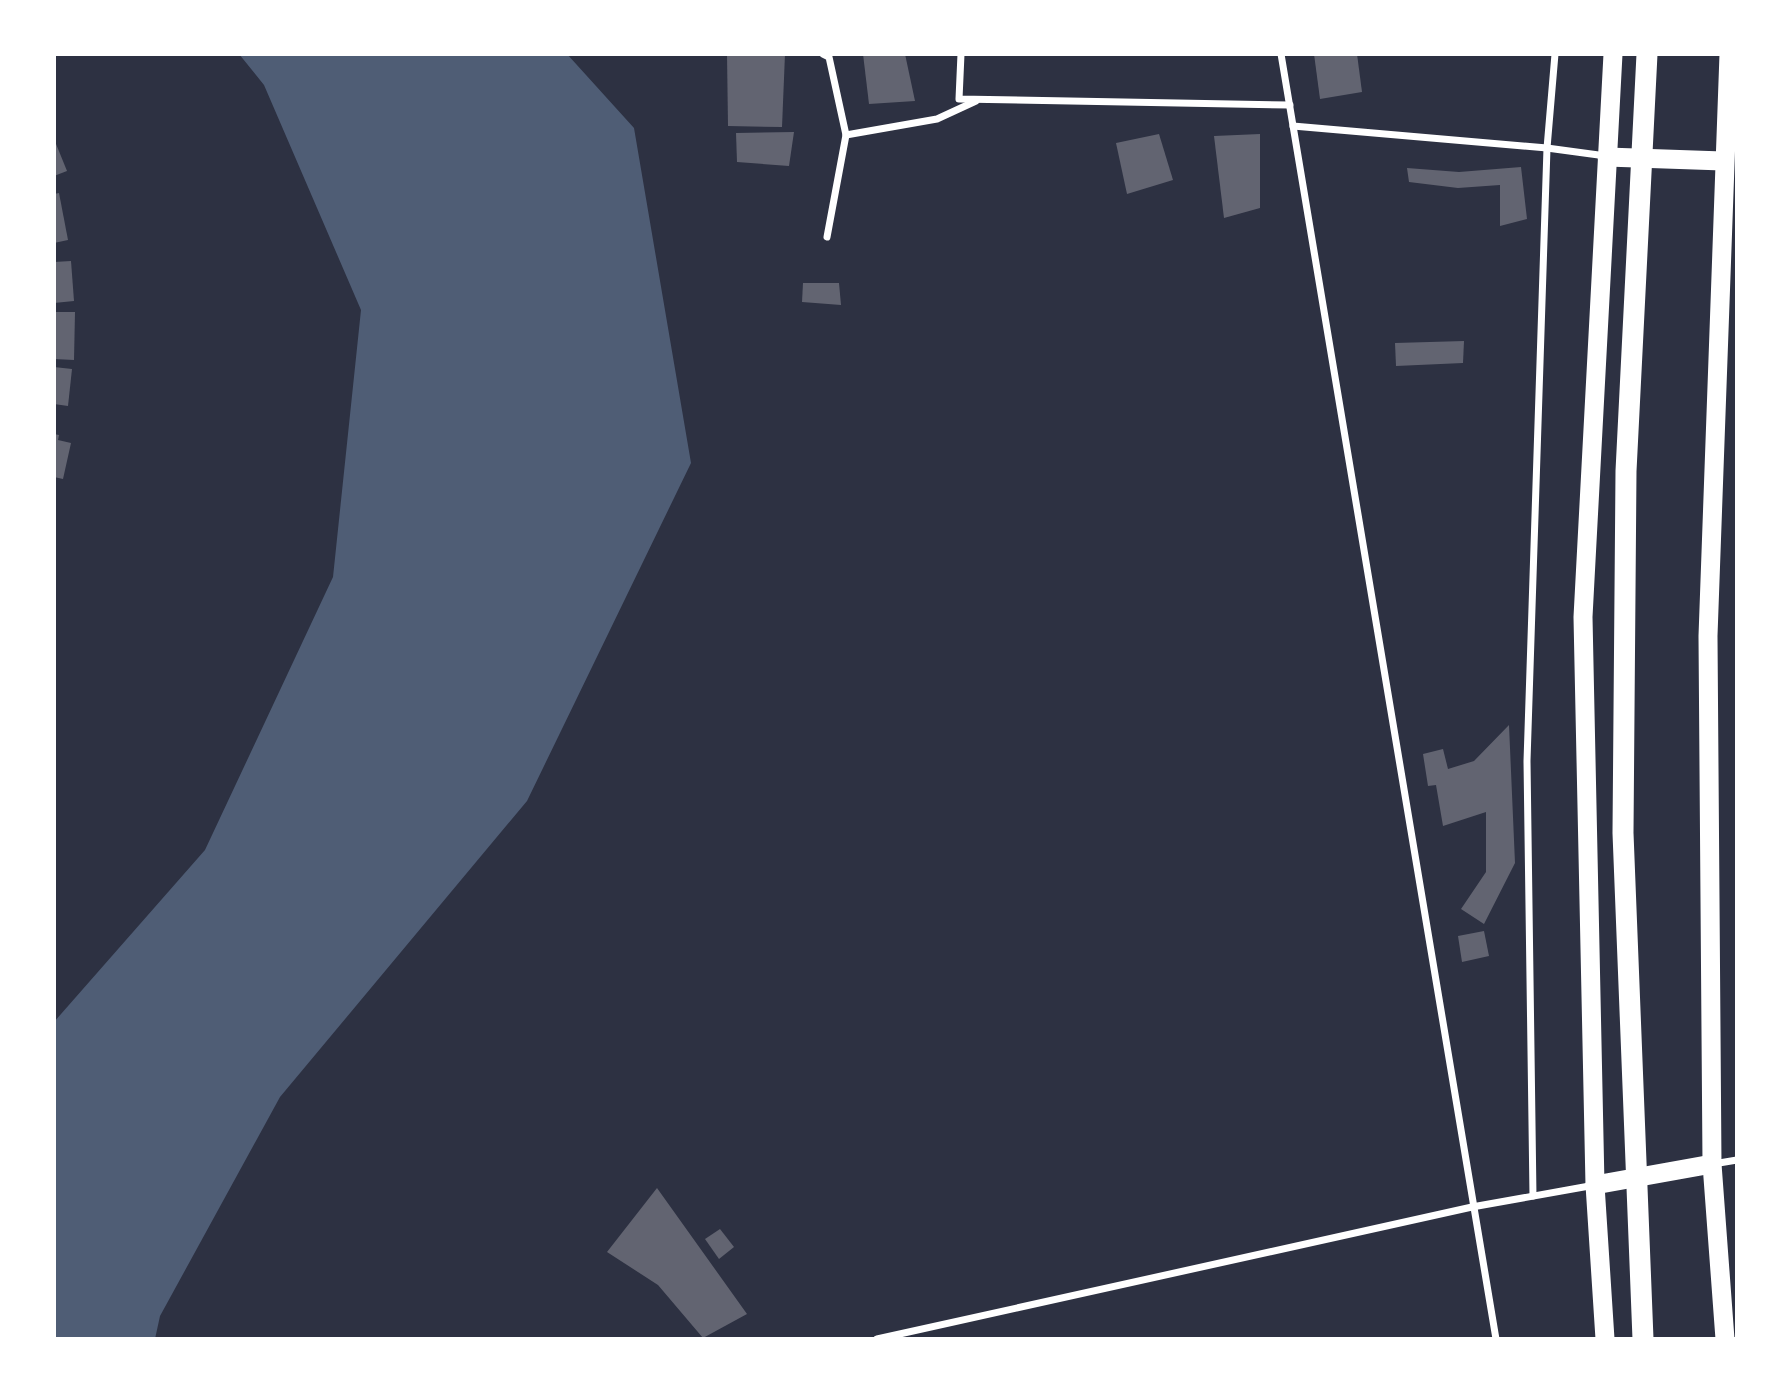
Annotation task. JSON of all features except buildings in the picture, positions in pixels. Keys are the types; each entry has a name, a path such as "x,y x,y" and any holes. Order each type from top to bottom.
{"highway":[{"path":"1605,1339 1595,1185 1583,617 1613,54"},
{"path":"1643,1339 1623,833 1626,471 1647,54"},
{"path":"1725,1339 1712,1164 1707,636 1730,160 1729,54"},
{"path":"1607,156 1730,160"},
{"path":"1595,1185 1712,1164"}],"street":[{"path":"823,54 830,57 846,135 827,237"},
{"path":"961,54 959,99 1290,105"},
{"path":"1281,54 1496,1339"},
{"path":"1533,1196 1527,761 1547,148 1555,54"},
{"path":"846,135 937,119 980,100"},
{"path":"1293,126 1547,148 1607,156"},
{"path":"1712,1164 1737,1160"},
{"path":"877,1339 1472,1207 1595,1185"}],"water":[{"path":"239,54 567,54 634,128 691,463 527,801 280,1097 160,1316 155,1339 54,1339 54,1022 205,850 333,577 361,310 264,85"}]}
